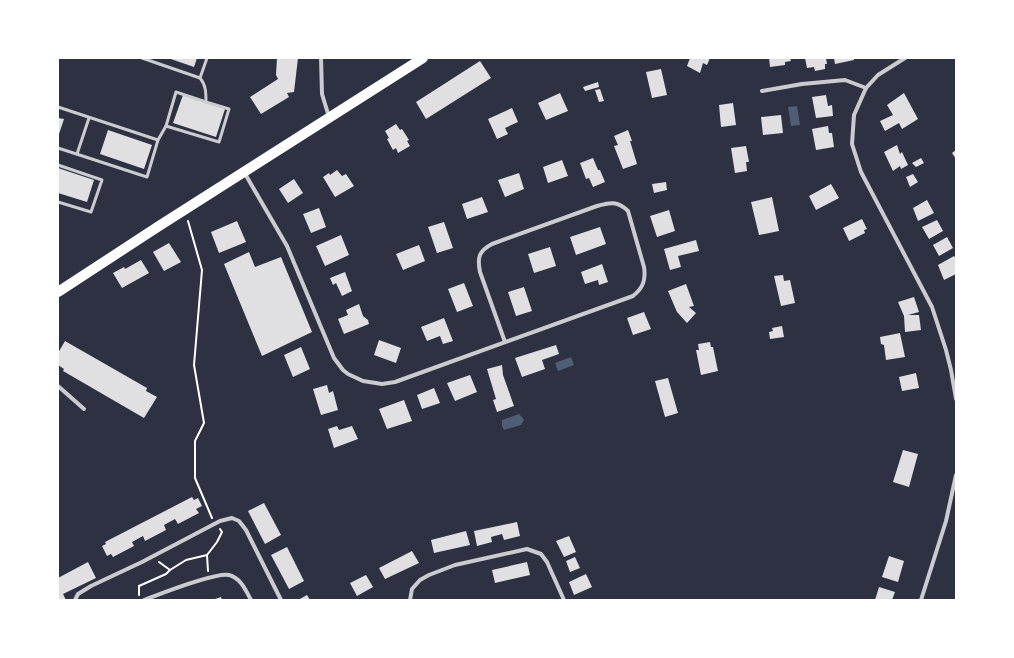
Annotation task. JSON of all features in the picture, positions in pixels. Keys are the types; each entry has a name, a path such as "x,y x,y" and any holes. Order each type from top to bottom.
{"main road":[{"path":"58,292 422,58"}],"street":[{"path":"321,58 322,94 329,118"},
{"path":"905,58 878,75 866,88 854,115 852,144 861,172 932,307 946,350 956,398"},
{"path":"762,91 802,84 845,80 866,88"},
{"path":"244,172 287,246 334,358 348,374 358,379 382,384 395,382 633,296 640,291 646,276 628,211 621,205 608,203 597,206 492,244 481,253 478,262 480,272 505,342"},
{"path":"58,386 84,409"},
{"path":"921,600 946,521 956,476"},
{"path":"75,600 78,594 91,586 130,568 214,524 232,518 239,521 246,530 281,600"},
{"path":"410,600 412,589 420,580 429,575 455,565 527,549 541,554 547,562 564,600"},
{"path":"144,600 208,578 229,575 242,584 250,600"}],"lane":[{"path":"142,58 200,78 203,82 206,102"},
{"path":"200,78 207,58"},
{"path":"58,148 147,177 158,140 166,126 176,92 229,109 219,142 166,126"},
{"path":"58,107 158,140"},
{"path":"77,154 89,118"},
{"path":"58,165 102,180 91,212 58,202"}],"path":[{"path":"186,210 202,270 194,365 204,423 195,441 195,478 214,524 222,532 217,542 207,555 207,563"},
{"path":"155,554 158,561 170,570"},
{"path":"139,600 139,586 166,574 186,560 207,555"}],"water":[{"path":"797,106 800,125 791,126 788,107"},
{"path":"571,357 574,365 558,371 555,363"},
{"path":"519,414 524,420 521,425 504,430 502,420"}],"building":[{"path":"168,58 197,58 194,67"},
{"path":"277,58 298,58 294,92 287,93 289,97 261,114 250,97 278,79 276,75"},
{"path":"690,58 710,58 707,65 703,63 700,73 687,66"},
{"path":"769,58 790,58 791,61 785,62 785,65 770,67"},
{"path":"805,58 826,58 827,64 825,64 825,69 815,71 814,67 807,68"},
{"path":"834,58 854,58 854,60 835,64"},
{"path":"480,61 491,78 426,119 416,102"},
{"path":"661,69 667,95 652,98 646,72"},
{"path":"598,82 599,87 585,91 583,87"},
{"path":"600,89 604,101 599,102 595,90"},
{"path":"560,93 568,111 546,120 538,103"},
{"path":"904,93 918,119 902,129 899,123 885,131 880,121 893,115 887,105"},
{"path":"183,95 225,109 216,137 173,123"},
{"path":"826,95 828,106 832,105 833,116 816,118 812,97"},
{"path":"733,103 736,125 721,127 719,105"},
{"path":"512,108 518,122 505,128 508,134 497,139 488,119"},
{"path":"781,115 783,133 763,135 761,117"},
{"path":"58,118 64,119 58,137"},
{"path":"396,124 400,130 402,129 409,140 407,141 410,146 398,153 396,148 393,150 387,139 389,138 385,131"},
{"path":"828,126 829,133 832,133 834,147 816,150 812,129"},
{"path":"108,130 152,145 144,169 100,154"},
{"path":"628,130 637,164 623,169 614,146 618,145 614,136"},
{"path":"897,145 900,154 902,152 908,165 901,169 900,166 893,171 884,152"},
{"path":"746,146 749,162 746,162 747,171 735,173 731,148"},
{"path":"956,150 956,159 952,153"},
{"path":"593,158 605,182 593,187 589,178 586,179 580,163"},
{"path":"921,158 924,163 916,167 912,163"},
{"path":"562,160 568,176 548,183 543,167"},
{"path":"58,168 94,180 87,202 58,193"},
{"path":"337,170 342,176 346,174 354,186 335,197 323,177 329,173 330,175"},
{"path":"519,173 524,189 505,197 498,180"},
{"path":"913,174 918,182 910,187 906,177"},
{"path":"294,179 303,193 288,203 279,189"},
{"path":"666,182 667,190 654,193 652,184"},
{"path":"831,184 839,198 816,210 809,196"},
{"path":"482,197 488,212 467,219 462,204"},
{"path":"772,197 779,231 759,235 751,202"},
{"path":"927,200 934,213 918,221 913,208"},
{"path":"319,208 326,227 311,233 303,214"},
{"path":"669,210 675,231 657,237 650,216"},
{"path":"862,219 867,229 864,230 865,233 849,241 843,228"},
{"path":"937,220 943,231 929,239 922,227"},
{"path":"237,221 246,242 219,253 211,232"},
{"path":"444,222 453,248 437,253 428,227"},
{"path":"600,227 606,244 576,255 570,237"},
{"path":"341,235 349,255 325,266 316,246"},
{"path":"947,237 953,248 939,256 933,245"},
{"path":"696,240 699,251 678,256 681,267 670,270 664,249"},
{"path":"169,243 181,262 164,271 153,252"},
{"path":"419,245 425,261 403,270 396,254"},
{"path":"550,247 556,266 534,273 528,254"},
{"path":"249,252 255,267 281,257 312,332 262,356 224,264"},
{"path":"954,256 956,259 956,274 944,280 938,265"},
{"path":"141,260 149,273 122,288 113,273 124,267 125,269"},
{"path":"602,264 608,282 599,285 598,280 585,284 581,272"},
{"path":"345,272 352,291 342,296 336,283 333,285 330,278"},
{"path":"783,275 784,281 790,280 795,303 781,306 774,276"},
{"path":"464,283 473,306 457,312 448,289"},
{"path":"686,284 694,306 689,307 696,313 687,323 677,312 668,291"},
{"path":"524,287 532,311 516,316 508,292"},
{"path":"914,297 919,312 908,315 919,315 921,330 905,332 904,316 898,302"},
{"path":"359,304 363,316 368,320 369,324 344,334 338,319 348,315 346,310"},
{"path":"644,312 651,329 633,335 627,318"},
{"path":"444,318 453,341 443,344 440,336 427,341 421,327"},
{"path":"782,326 784,337 770,339 769,332 773,331 772,328"},
{"path":"900,333 905,357 886,360 884,345 881,344 880,337"},
{"path":"379,340 401,348 396,363 374,355"},
{"path":"65,341 147,388 146,391 157,397 144,418 63,371 64,369 58,365 58,353"},
{"path":"710,342 711,347 713,347 718,371 701,375 696,350 699,350 698,344"},
{"path":"556,345 559,354 542,360 545,369 522,377 515,358"},
{"path":"301,347 310,369 293,377 284,355"},
{"path":"502,365 503,375 514,406 497,412 493,400 496,399 487,369"},
{"path":"916,373 919,388 902,391 899,377"},
{"path":"470,375 477,392 455,401 447,383"},
{"path":"668,378 678,413 665,417 655,381"},
{"path":"327,385 329,393 333,391 338,410 321,415 313,389"},
{"path":"434,388 440,403 422,409 417,395"},
{"path":"404,400 412,421 387,429 379,409"},
{"path":"337,426 339,430 352,426 358,439 334,448 328,429"},
{"path":"903,450 918,454 909,487 893,482"},
{"path":"192,497 194,500 198,498 202,506 196,509 199,513 178,524 175,519 164,525 166,530 145,541 143,536 132,542 134,546 113,557 111,554 107,556 102,546 106,544 105,542"},
{"path":"264,503 281,535 265,544 248,511"},
{"path":"517,522 520,536 504,540 502,534 491,537 492,542 477,546 474,531"},
{"path":"466,531 470,545 434,553 431,540"},
{"path":"569,536 576,552 564,557 556,541"},
{"path":"287,547 304,581 289,589 271,555"},
{"path":"412,551 419,563 385,579 379,568"},
{"path":"889,556 904,561 898,582 882,577"},
{"path":"575,557 580,568 570,572 566,561"},
{"path":"88,562 96,578 63,594 66,600 58,600 58,578"},
{"path":"527,562 530,575 495,583 492,570"},
{"path":"586,574 592,587 574,595 569,582"},
{"path":"366,575 373,587 357,596 350,583"},
{"path":"879,587 895,592 892,600 875,600"},
{"path":"307,595 310,600 298,600"},
{"path":"221,597 222,600 212,600"}]}
